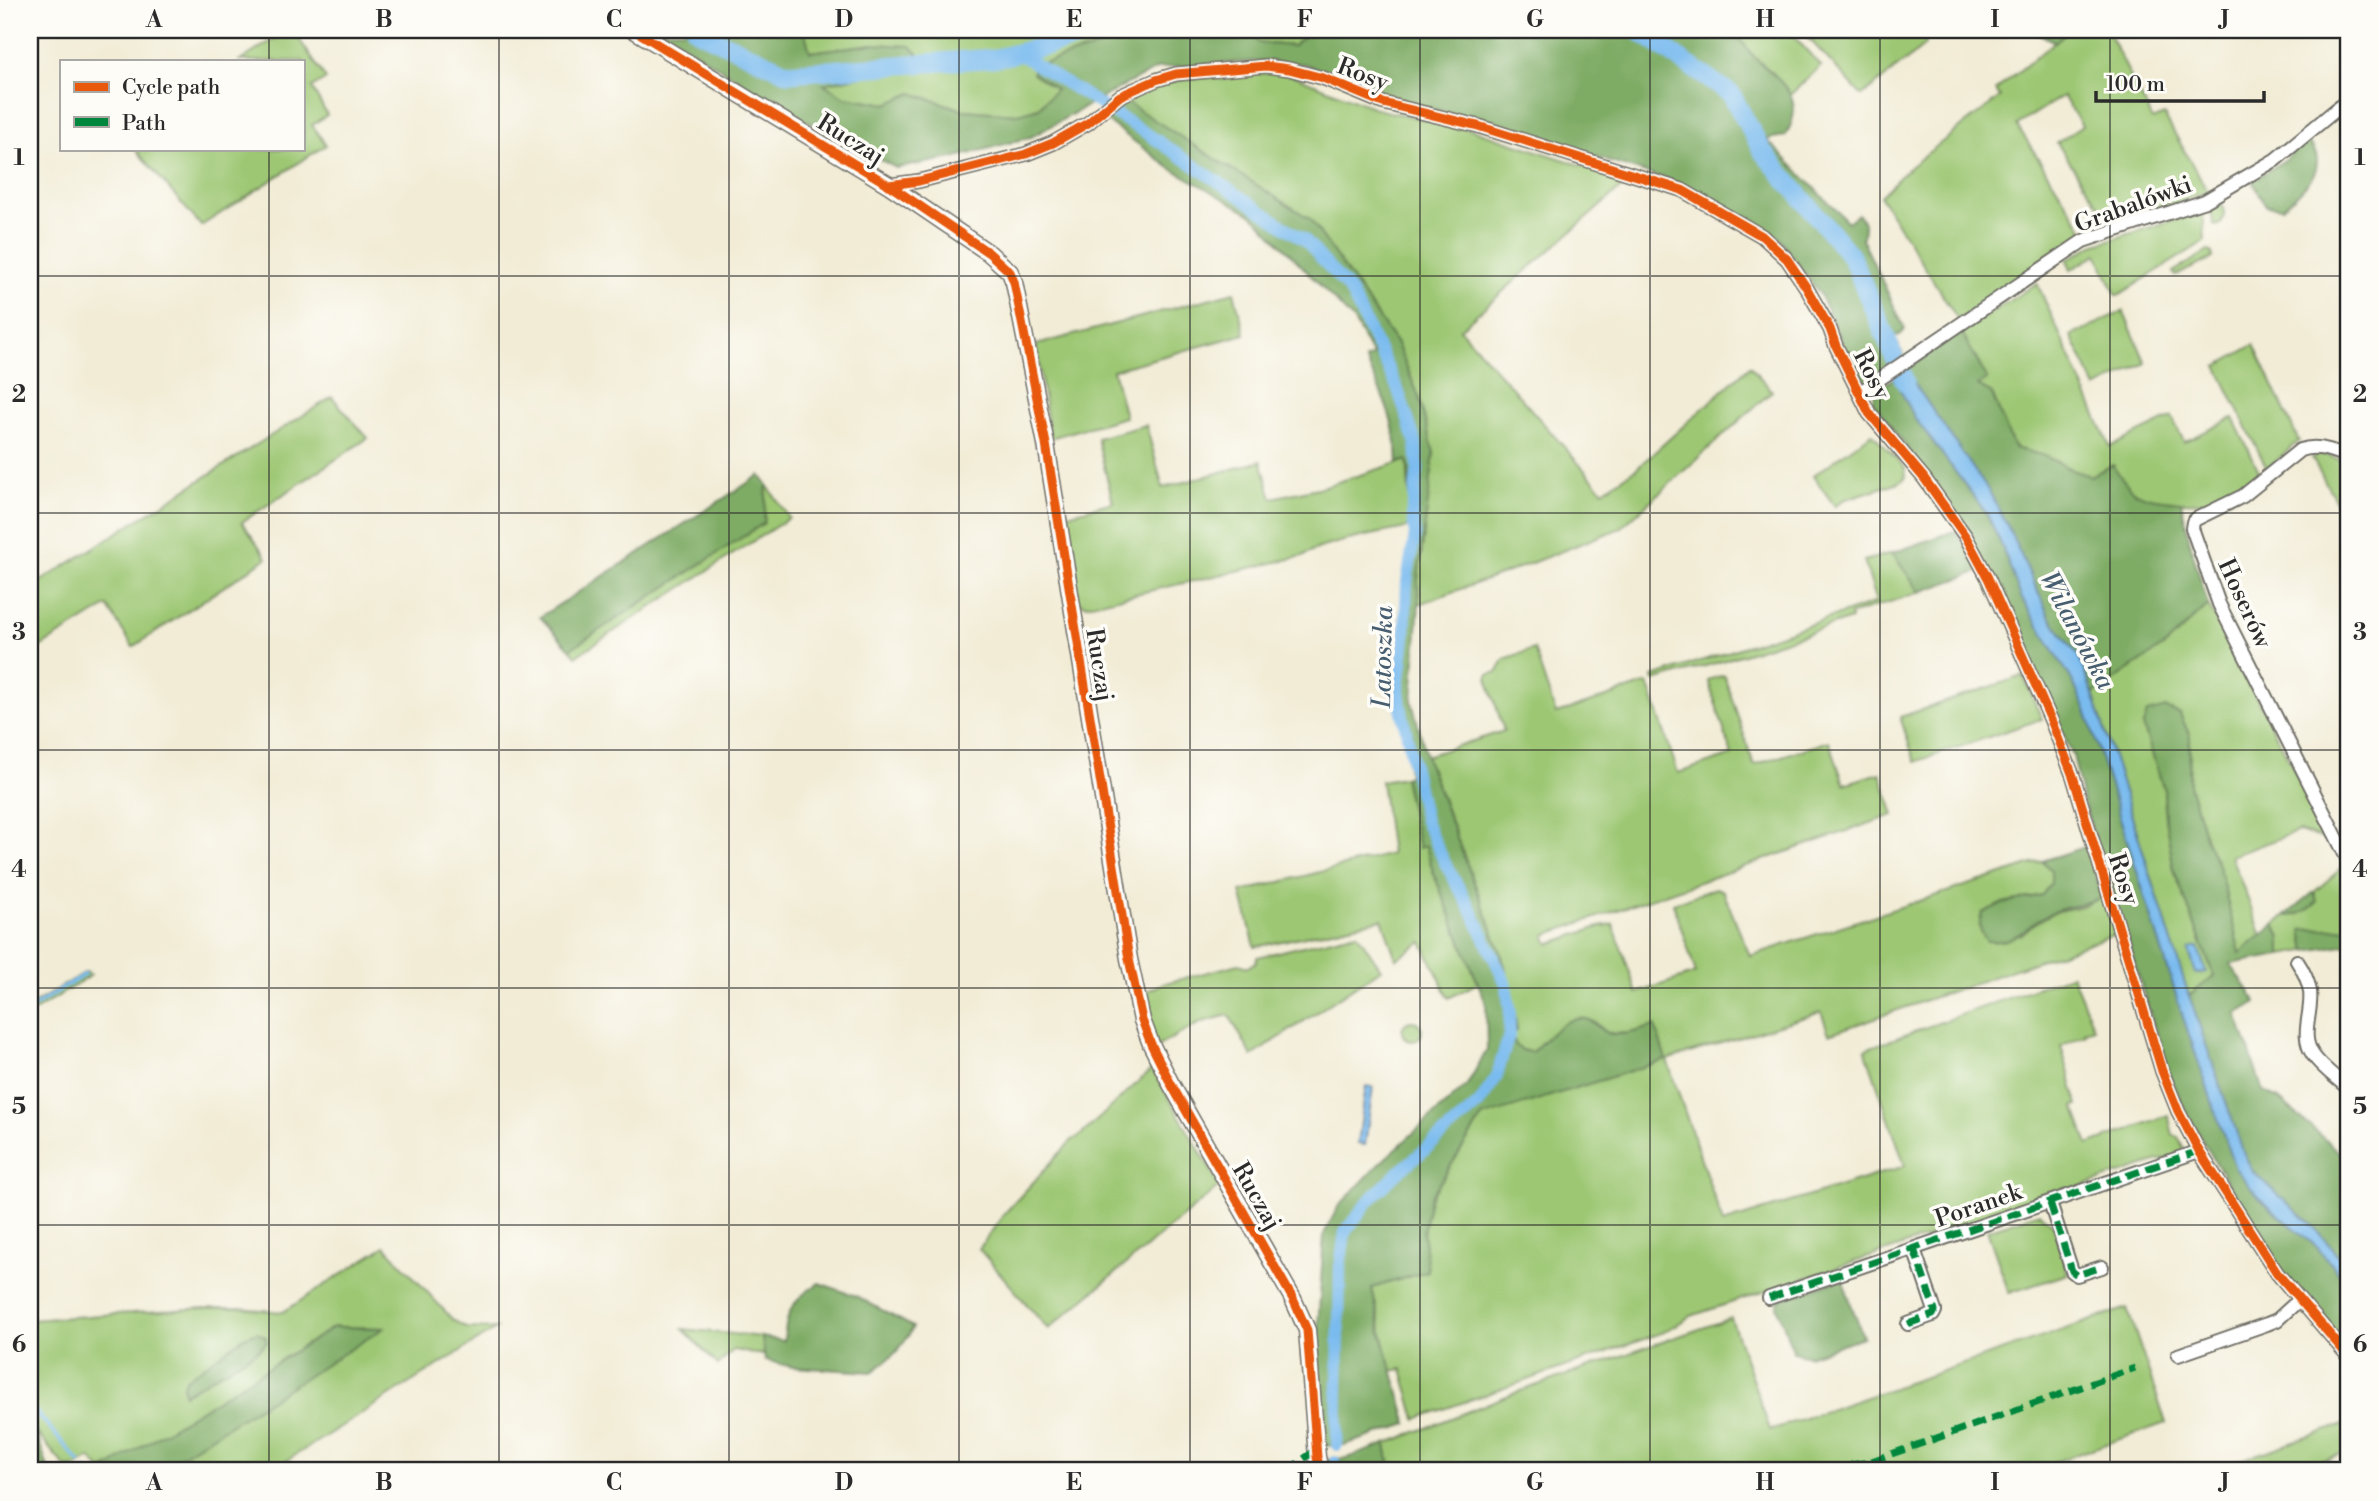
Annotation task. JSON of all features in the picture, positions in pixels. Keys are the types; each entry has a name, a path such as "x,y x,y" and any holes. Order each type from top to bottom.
{"street":[{"name":"Ruczaj","path":"634,30 890,185 989,253 1010,272 1046,444 1127,945 1142,1020 1162,1067 1293,1299 1307,1330 1320,1471"},
{"name":"Rosy","path":"890,185 919,181 1026,154 1054,143 1088,123 1120,96 1156,80 1176,75 1266,66 1323,78 1383,103 1478,126 1682,190 1762,236 1787,259 1830,329 1869,413 1924,478 1966,537 1988,578 2052,720 2073,776 2168,1088 2199,1151 2277,1273 2349,1356"},
{"name":"Grabalówki","path":"1859,393 2083,242 2205,201 2264,167 2349,99"},
{"name":"Hoserów","path":"2349,457 2320,447 2300,450 2243,496 2196,519 2192,528 2219,604 2349,862"},
{"path":"2297,961 2310,992 2306,1033 2309,1048 2314,1057 2349,1089"},
{"name":"Poranek","path":"1769,1298 2199,1151"},
{"path":"2050,1203 2071,1271 2077,1275 2102,1267"},
{"path":"1908,1324 1933,1315 1935,1311 1914,1249"},
{"path":"2178,1355 2267,1324 2287,1312 2299,1300"}],"green space":[{"path":"288,30 293,30 326,79 312,88 327,115 312,125 326,145 201,226 136,150 304,150 304,60 242,60"},
{"path":"659,30 811,30 805,33 810,52 873,44 911,46 919,55 883,71 824,84 845,97 887,104 912,93 963,110 1018,114 1039,108 1056,89 1033,73 1033,66 1154,30 1246,30 1259,43 1293,46 1306,34 1302,30 1731,30 1756,59 1783,84 1793,102 1794,112 1785,136 1766,139 1848,222 1858,214 1863,220 1862,239 1905,329 1900,335 1894,336 1904,356 1866,381 1859,379 1820,294 1778,236 1681,184 1480,121 1385,97 1305,64 1257,61 1158,68 1031,137 953,158 896,168 797,116"},
{"path":"811,30 1154,30 1033,66 1033,73 1056,89 1039,108 1018,114 963,110 912,93 888,104 845,97 823,84 883,71 873,44 809,52 805,33"},
{"path":"1246,30 1302,30 1306,34 1293,46 1259,43"},
{"path":"1731,30 1788,30 1821,66 1790,95 1774,74 1754,57"},
{"path":"1801,30 1897,30 1910,34 1924,30 1925,45 1862,96"},
{"path":"2032,30 2069,30 2055,42"},
{"path":"2069,30 2107,30 2153,120 2164,115 2208,192 2149,213 2136,212 2133,218 2112,225 2057,143 2082,126 2063,96 2017,125 2087,235 1958,320 1880,196 1911,166 2000,97 1996,90"},
{"path":"1267,71 1287,73 1380,110 1474,130 1629,181 1460,329 1603,491 1637,468 1750,366 1772,391 1621,528 1419,604 1418,580 1434,453 1419,397 1397,344 1310,219 1126,102 1151,88 1183,79"},
{"path":"1126,102 1310,219 1397,344 1419,397 1434,453 1418,580 1419,604 1412,702 1429,766 1500,950 1510,985 1517,1031 1511,1034 1514,1042 1518,1048 1532,1052 1557,1028 1571,1020 1579,1019 1591,1021 1604,1032 1611,1034 1655,1026 1666,1060 1482,1117 1430,1198 1423,1232 1428,1271 1372,1288 1381,1332 1408,1424 1345,1445 1323,1446 1321,1437 1318,1327 1324,1234 1338,1207 1379,1164 1467,1085 1487,1050 1486,1003 1433,872 1426,846 1419,848 1404,777 1409,775 1405,738 1396,698 1411,527 1409,469 1407,460 1398,463 1392,422 1365,359 1373,356 1354,321 1251,214 1170,168 1103,118"},
{"path":"2306,140 2317,159 2312,177 2283,207 2266,205 2252,181 2286,159"},
{"path":"2218,201 2224,209 2224,215 2221,224 2216,226 2209,206"},
{"path":"2203,211 2205,241 2117,296 2097,254 2071,270 2067,260 2093,245"},
{"path":"2208,251 2212,252 2213,258 2175,276 2173,272"},
{"path":"2037,283 2110,447 2172,417 2184,442 2233,418 2261,475 2240,494 2230,499 2206,502 2167,501 2138,495 2121,478 2113,465 2090,476 2045,456 2014,448 1992,394 1978,386 1987,378 1961,332"},
{"path":"1234,292 1245,334 1113,370 1125,417 1050,438 1036,345"},
{"path":"2123,311 2146,363 2096,388 2071,336"},
{"path":"1961,332 1987,379 1978,386 1992,394 2014,448 2045,456 2090,476 2113,465 2127,485 2141,495 2181,502 2208,605 2167,644 2093,694 2079,657 2049,616 1990,493 1906,369"},
{"path":"2254,345 2299,441 2267,469 2217,366"},
{"path":"1894,378 1915,418 1987,514 2021,597 2072,680 2086,710 2183,1017 2235,1168 2259,1198 2318,1248 2349,1285 2349,1347 2285,1276 2193,1125 2173,1083 2082,797 2073,755 1989,573 1937,488 1872,401 1876,390"},
{"path":"332,397 368,438 242,522 267,558 133,647 107,606 30,653 30,588"},
{"path":"1146,425 1163,488 1261,461 1272,498 1322,487 1407,460 1411,527 1338,542 1303,556 1087,605 1076,602 1061,516 1113,502 1097,438"},
{"path":"1872,433 1905,468 1906,477 1899,482 1843,500 1835,506 1813,476"},
{"path":"2321,453 2349,463 2349,525 2312,458"},
{"path":"760,475 767,485 764,523 570,649 540,617"},
{"path":"767,485 789,518 576,656 570,649 764,523"},
{"path":"1955,531 1981,571 1920,592 1892,553"},
{"path":"1892,553 1920,592 1850,615 1851,619 1654,681 1653,677 1877,602 1864,561"},
{"path":"2208,605 2329,836 2324,839 2299,831 2231,856 2262,936 2240,954 2219,867 2206,840 2189,785 2190,737 2180,714 2143,725 2164,790 2165,818 2174,870 2214,977 2189,996 2093,694 2167,644"},
{"path":"1534,649 1556,714 1648,683 1678,773 1732,755 1708,680 1724,675 1754,765 1829,741 1844,784 1880,773 1894,815 1545,935 1549,944 1613,924 1637,993 1696,973 1673,903 1716,888 1723,891 1750,956 2042,861 2051,870 2051,883 2042,895 2003,903 2021,935 2054,912 2082,906 2103,897 2116,934 1829,1034 1821,1012 1667,1060 1723,1223 1905,1166 1865,1049 2072,975 2094,1028 2061,1046 2078,1105 2074,1106 2088,1145 2168,1115 2173,1135 2177,1136 2186,1152 1691,1316 1664,1332 1416,1419 1402,1369 1391,1371 1372,1288 1428,1271 1423,1232 1430,1198 1482,1117 1626,1033 1607,1032 1596,1023 1582,1019 1558,1028 1532,1052 1523,1051 1516,1045 1511,1034 1517,1031 1510,985 1500,950 1426,756 1504,731 1487,678 1489,674 1498,672 1504,659"},
{"path":"2023,676 2042,719 1915,762 1900,717"},
{"path":"2166,708 2180,714 2190,737 2189,785 2206,840 2219,867 2240,953 2275,924 2281,938 2281,955 2230,964 2257,1002 2237,1014 2263,1091 2279,1099 2349,1161 2349,1268 2313,1226 2253,1172 2244,1154 2189,996 2214,976 2174,870 2165,818 2164,790 2143,725 2147,713"},
{"path":"1404,777 1419,847 1426,846 1433,872 1478,983 1449,998 1422,942 1396,959 1382,919 1255,947 1241,892 1391,854 1381,781"},
{"path":"2085,847 2103,897 2045,915 2016,936 1987,941 1980,927 1982,913 2003,903 2042,895 2051,883 2051,870 2042,861"},
{"path":"2343,867 2349,875 2349,928 2303,930 2306,951 2281,955 2281,938 2275,924 2285,916 2298,915 2317,902 2314,892"},
{"path":"2314,892 2317,902 2314,905 2302,912 2285,916"},
{"path":"2349,928 2349,944 2306,951 2302,930"},
{"path":"1357,933 1381,969 1252,1056 1229,1015 1202,1022 1156,1047 1143,1005 1145,992 1162,984 1239,964 1248,967 1256,962 1257,957"},
{"path":"86,972 91,975 30,1014 30,1006"},
{"path":"1412,1021 1419,1024 1422,1031 1419,1038 1412,1041 1405,1038 1402,1031 1405,1024"},
{"path":"1152,1069 1220,1186 1048,1329 979,1249 1004,1214 1071,1141 1081,1135"},
{"path":"2039,1213 2053,1224 2068,1274 2009,1293 1987,1230"},
{"path":"385,1246 453,1320 467,1328 496,1329 270,1471 157,1471 382,1328 334,1327 102,1471 90,1458 76,1467 66,1468 30,1425 30,1320 205,1308 283,1312"},
{"path":"1842,1279 1863,1337 1808,1356 1793,1352 1777,1306 1779,1300"},
{"path":"819,1283 856,1296 913,1327 896,1352 872,1372 792,1367 765,1360 762,1337 784,1341 792,1307"},
{"path":"2127,1308 2166,1423 2029,1471 1391,1471 1386,1444 1509,1395 1731,1318 1770,1430"},
{"path":"334,1327 384,1328 157,1471 102,1471"},
{"path":"683,1329 762,1337 764,1355 733,1350 718,1365"},
{"path":"257,1332 266,1337 267,1342 256,1352 184,1394 185,1380 244,1337"},
{"path":"2349,1423 2349,1452 2321,1461 2324,1471 2208,1471"},
{"path":"30,1425 36,1432 49,1471 30,1471"},
{"path":"1386,1444 1391,1471 1326,1471 1325,1460 1347,1458"}],"water":[{"path":"1906,369 1990,493 2049,616 2079,657 2189,996 2244,1154 2253,1172 2313,1226 2349,1268 2349,1285 2318,1248 2259,1198 2235,1168 2183,1017 2086,710 2072,680 2021,597 1987,514 1915,418 1894,378"},
{"path":"2198,947 2206,972 2196,974 2189,951"},
{"path":"1366,1086 1373,1087 1365,1145 1358,1144"}],"waterway":[{"name":"Wilanówka","path":"696,30 788,73 997,58 1110,30"},
{"name":"Wilanówka","path":"1637,30 1731,94 1763,152 1851,256 1905,382"},
{"name":"Latoszka","path":"1019,54 1149,135 1306,241 1350,291 1397,387 1416,443 1418,469 1412,514 1415,535 1407,581 1399,689 1401,707 1425,821 1506,984 1510,1010 1509,1035 1496,1078 1479,1104 1395,1175 1367,1203 1345,1232 1340,1267 1337,1445"},
{"path":"30,1009 85,974"},
{"path":"30,1405 80,1463"},
{"name":"Latoszka","path":"1335,1462 1335,1471"}],"marked path":[{"path":"1769,1298 2199,1151"},
{"path":"2050,1203 2072,1271 2077,1275 2102,1267"},
{"path":"1908,1324 1933,1315 1935,1311 1914,1249"},
{"path":"1831,1471 1869,1462 2135,1368"},
{"path":"1287,1471 1316,1450"}],"cycle path":[{"path":"634,30 889,185 989,253 1010,272 1046,444 1129,959 1142,1020 1171,1084 1293,1299 1307,1330 1320,1471"},
{"path":"889,185 919,181 1026,154 1053,143 1088,123 1120,96 1156,80 1176,74 1266,66 1323,78 1383,103 1478,126 1682,190 1762,236 1787,259 1806,287 1830,329 1869,413 1924,478 1966,537 1988,578 2073,776 2162,1071 2178,1111 2199,1151 2277,1273 2349,1357"}]}
